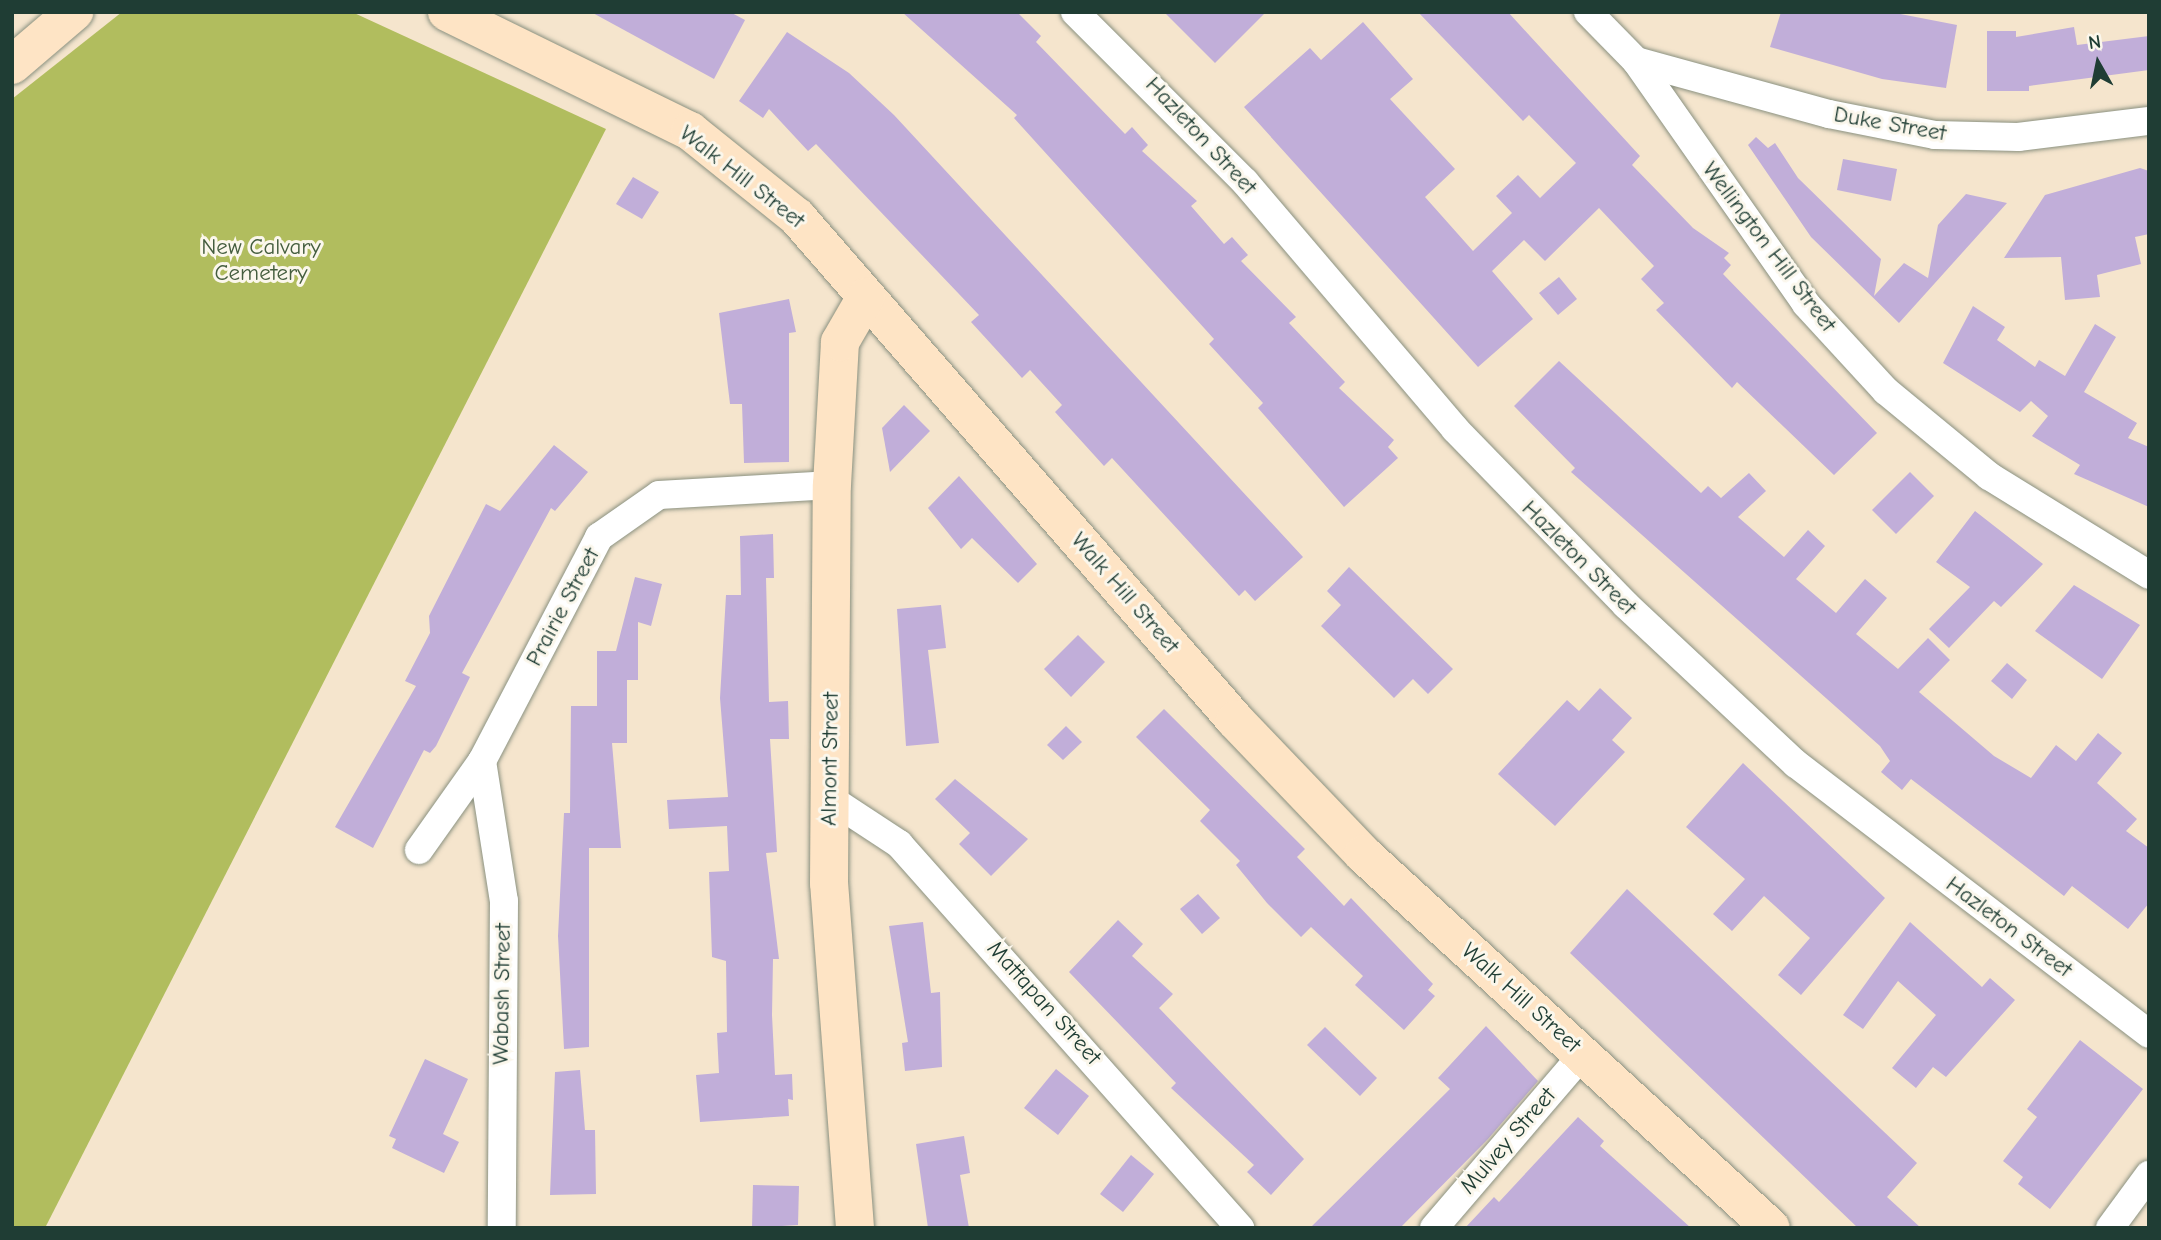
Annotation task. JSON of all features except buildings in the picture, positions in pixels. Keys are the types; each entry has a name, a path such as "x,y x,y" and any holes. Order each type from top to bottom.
{"main road":[{"path":"12,65 74,12"},
{"name":"Walk Hill Street","path":"447,12 690,131 797,217 1235,720 1363,854 1771,1228"},
{"name":"Almont Street","path":"855,1228 843,1128 829,797 832,485 840,342 866,297"}],"street":[{"name":"Hazleton Street","path":"1075,12 1245,182 1455,429 1626,605 1796,764 2149,1034"},
{"name":"Wellington Hill Street","path":"1588,12 1636,61 1806,304 1886,391 1989,475 2149,575"},
{"name":"Duke Street","path":"1636,61 1829,114 1935,135 2018,137 2149,121"},
{"name":"Prairie Street","path":"419,850 482,761 599,537 659,495 832,485"},
{"name":"Wabash Street","path":"482,761 503,901 502,1228"},
{"name":"Mattapan Street","path":"829,797 899,844 1240,1228"},
{"name":"Mulvey Street","path":"1434,1228 1583,1054"},
{"path":"2110,1228 2149,1175"}],"green space":[{"name":"New Calvary Cemetery","path":"122,12 352,12 606,129 45,1228 12,1228 12,99"}]}
